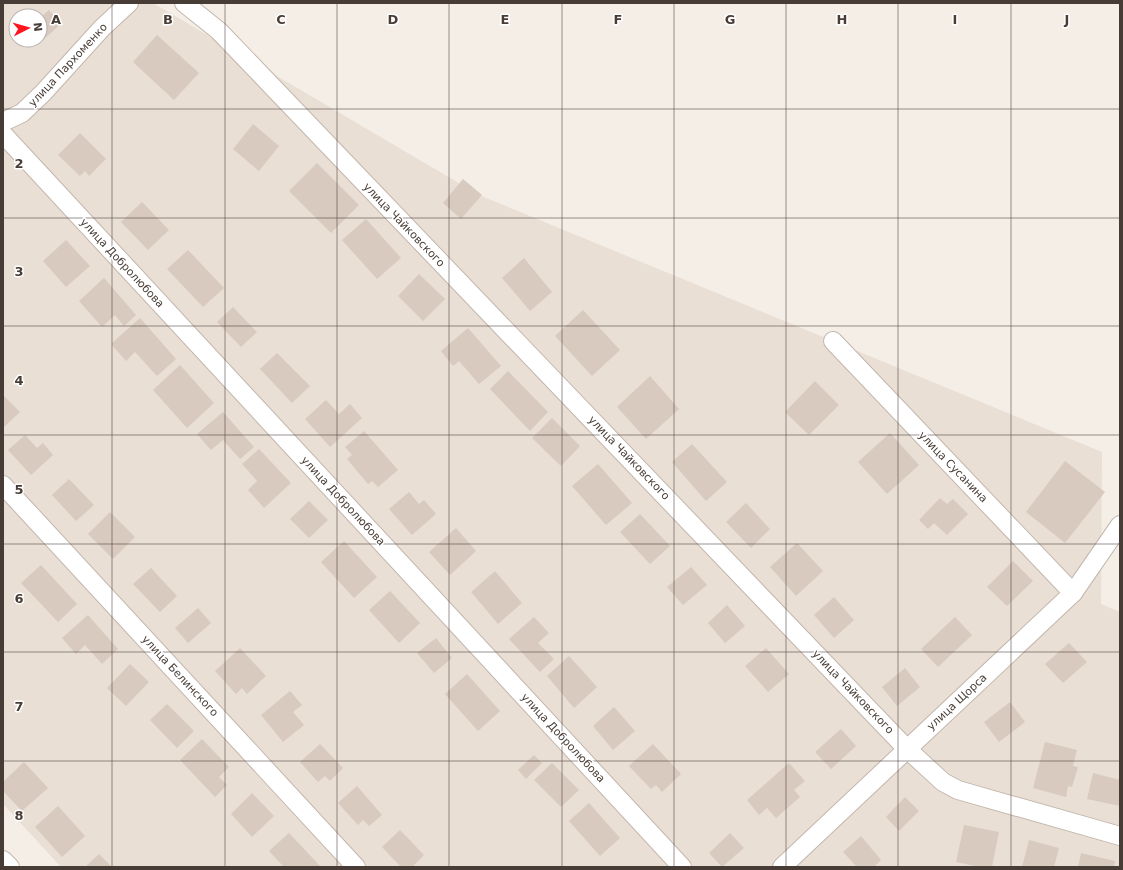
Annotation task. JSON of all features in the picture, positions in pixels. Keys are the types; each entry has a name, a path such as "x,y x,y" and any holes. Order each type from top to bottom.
{"street":[{"name":"улица Пархоменко","path":"3,122 22,113 43,93 102,28 129,3"},
{"name":"улица Чайковского","path":"184,3 219,31 907,749 943,782 958,790 1120,836"},
{"name":"улица Добролюбова","path":"3,134 682,867"},
{"name":"улица Сусанина","path":"834,341 1073,593"},
{"name":"улица Белинского","path":"3,485 356,867"},
{"name":"улица Щорса","path":"782,867 1073,593 1120,525"},
{"path":"3,860 10,867"}],"shaded area":[{"path":"3,3 153,3 479,195 1102,452 1101,604 1120,612 1120,867 61,867 3,804"}],"building":[{"path":"49,10 61,24 48,35"},
{"path":"157,35 199,73 174,100 133,62"},
{"path":"253,124 279,146 259,171 233,149"},
{"path":"80,133 106,159 89,176 85,171 80,176 58,155"},
{"path":"317,163 359,205 331,233 289,191"},
{"path":"463,179 482,195 461,219 443,203"},
{"path":"142,202 169,230 148,250 121,222"},
{"path":"366,219 401,258 377,279 342,240"},
{"path":"66,240 90,266 66,287 43,261"},
{"path":"188,250 224,288 203,307 167,269"},
{"path":"524,258 552,292 530,311 502,278"},
{"path":"419,274 445,299 423,321 398,296"},
{"path":"104,278 136,315 124,326 115,315 102,327 79,301"},
{"path":"233,307 257,332 241,347 217,322"},
{"path":"583,310 620,350 592,376 555,336"},
{"path":"140,318 176,359 157,376 135,352 126,361 111,344"},
{"path":"468,328 501,366 479,384 459,361 453,366 441,351"},
{"path":"277,353 310,386 292,403 260,369"},
{"path":"180,365 214,403 187,428 153,390"},
{"path":"508,371 548,412 530,431 490,389"},
{"path":"650,376 679,409 646,439 617,407"},
{"path":"815,381 839,405 809,435 785,412"},
{"path":"3,395 20,412 3,428"},
{"path":"326,400 339,414 350,404 362,418 330,447 305,419"},
{"path":"223,412 254,447 240,459 223,440 211,450 197,434"},
{"path":"552,418 580,446 561,466 532,438"},
{"path":"364,431 398,470 378,487 372,481 368,484 347,459 352,455 345,447"},
{"path":"890,433 919,465 887,494 858,462"},
{"path":"25,435 37,448 43,443 53,455 31,475 8,450"},
{"path":"692,444 727,482 706,501 672,462"},
{"path":"259,449 291,483 264,508 248,490 257,481 242,464"},
{"path":"1065,461 1105,492 1065,543 1026,512"},
{"path":"598,464 632,503 606,525 572,486"},
{"path":"69,479 94,505 76,521 52,495"},
{"path":"409,492 419,504 424,500 436,514 412,535 389,509"},
{"path":"940,498 947,504 953,499 968,514 947,535 934,523 928,529 919,520"},
{"path":"309,501 328,520 309,538 290,519"},
{"path":"746,503 770,529 751,548 726,522"},
{"path":"110,512 135,537 113,559 88,534"},
{"path":"640,514 670,546 650,564 620,532"},
{"path":"456,528 476,551 450,575 429,552"},
{"path":"344,541 377,577 354,598 321,562"},
{"path":"797,543 823,571 796,596 770,567"},
{"path":"1013,561 1033,581 1007,606 987,587"},
{"path":"41,565 77,604 58,622 21,583"},
{"path":"691,567 707,585 683,605 667,587"},
{"path":"151,568 177,596 160,612 133,584"},
{"path":"495,571 522,603 498,624 471,592"},
{"path":"390,591 420,623 399,643 369,610"},
{"path":"834,597 854,620 834,638 814,615"},
{"path":"727,605 745,626 725,643 708,623"},
{"path":"198,608 211,623 188,643 175,628"},
{"path":"88,615 118,649 102,664 85,645 76,654 62,638"},
{"path":"534,617 549,633 538,643 554,659 540,672 509,639"},
{"path":"955,617 972,635 938,667 921,649"},
{"path":"436,638 452,658 434,673 417,653"},
{"path":"1069,643 1087,662 1063,683 1045,664"},
{"path":"240,648 266,676 247,694 242,688 236,694 215,671"},
{"path":"766,648 789,674 768,692 745,666"},
{"path":"569,656 597,687 574,708 547,676"},
{"path":"130,664 149,682 126,706 107,688"},
{"path":"905,668 920,687 897,706 882,687"},
{"path":"467,674 500,711 478,731 445,694"},
{"path":"290,691 302,705 293,712 304,725 283,742 261,715"},
{"path":"1010,702 1025,722 999,742 984,722"},
{"path":"167,704 194,731 177,748 150,720"},
{"path":"614,707 635,731 613,750 593,726"},
{"path":"841,729 856,746 831,769 815,752"},
{"path":"202,739 229,767 219,777 227,785 215,797 180,760"},
{"path":"1045,742 1077,750 1073,766 1078,767 1072,787 1068,786 1066,797 1033,788"},
{"path":"320,744 343,768 330,781 325,776 318,782 300,762"},
{"path":"653,744 681,774 662,792 656,785 651,789 629,766"},
{"path":"534,755 542,763 526,779 518,770"},
{"path":"24,762 48,788 22,811 3,791 3,782"},
{"path":"552,763 579,790 561,807 534,780"},
{"path":"789,763 805,781 794,790 800,797 776,818 767,808 759,815 747,800"},
{"path":"1093,773 1120,780 1120,806 1087,799"},
{"path":"357,786 382,815 369,826 363,820 358,825 338,803"},
{"path":"252,793 274,816 252,837 231,814"},
{"path":"905,797 919,811 899,831 886,817"},
{"path":"589,803 620,838 600,856 569,821"},
{"path":"58,806 85,836 62,857 35,827"},
{"path":"964,825 999,832 992,867 980,867 956,862"},
{"path":"400,830 424,855 412,867 401,867 382,847"},
{"path":"289,833 321,867 284,867 269,851"},
{"path":"730,833 744,848 722,867 709,853"},
{"path":"861,836 881,860 874,867 857,867 843,852"},
{"path":"1029,840 1059,848 1054,867 1022,867"},
{"path":"1081,853 1115,861 1114,867 1078,867"},
{"path":"99,854 112,867 85,867"}]}
